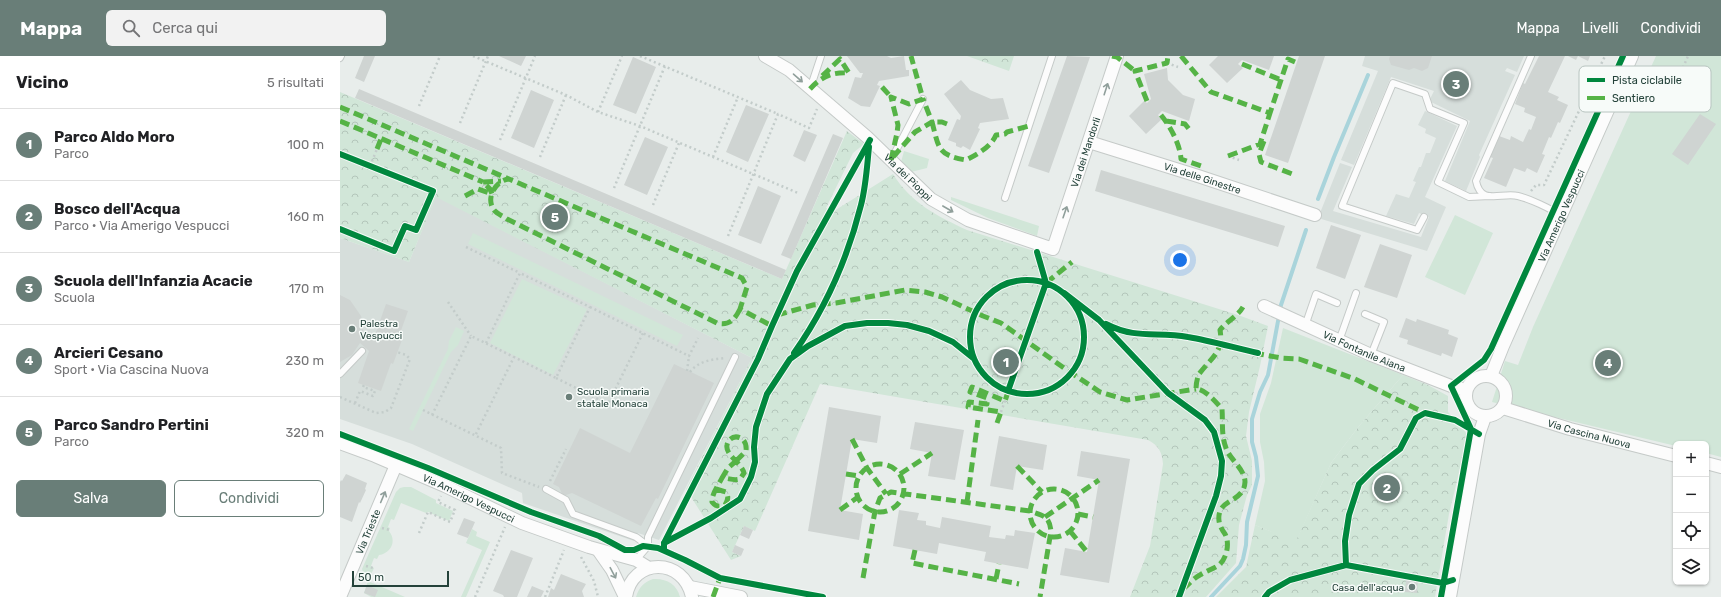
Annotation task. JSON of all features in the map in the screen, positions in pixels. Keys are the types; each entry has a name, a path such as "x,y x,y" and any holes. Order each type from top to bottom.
{"street":[{"name":"Via dei Pioppi","path":"765,56 789,70 867,137 931,199 968,220 1053,249"},
{"name":"Via dei Mandorli","path":"1053,249 1117,56"},
{"name":"Via Amerigo Vespucci","path":"1628,66 1632,56"},
{"name":"Via Amerigo Vespucci","path":"1491,376 1607,112"},
{"name":"Via delle Ginestre","path":"1089,142 1315,215"},
{"name":"Via Fontanile Aiana","path":"1264,306 1371,355 1451,386 1466,390"},
{"path":"1491,376 1502,383 1506,389 1507,396 1503,408 1492,416 1485,417 1469,408 1466,402 1466,390 1473,380 1479,377 1491,376"},
{"name":"Via Cascina Nuova","path":"1503,408 1570,429 1673,455"},
{"path":"1450,597 1479,434 1485,417"},
{"name":"Via Amerigo Vespucci","path":"340,443 375,456 445,486 509,517 568,540 636,560 649,568 661,567 673,570 683,577 691,592 740,597"},
{"path":"1709,464 1721,467"},
{"name":"Via Trieste","path":"340,597 396,466"},
{"path":"598,550 612,570 625,597"},
{"path":"625,597 632,580 649,568"}],"lane":[{"path":"810,88 821,56"},
{"path":"1005,198 1052,56"},
{"path":"1490,196 1483,194 1477,189 1476,181 1530,56"},
{"path":"1424,218 1417,230 1342,206 1393,83 1425,94 1430,109 1464,123 1438,182 1469,197 1520,196 1554,210 1561,216"},
{"path":"891,160 923,99"},
{"path":"1339,340 1356,292"},
{"path":"1305,326 1316,294 1338,303"},
{"path":"1365,314 1384,322 1371,355"},
{"path":"340,374 362,351"},
{"path":"636,560 648,546 648,536 735,357"},
{"path":"546,489 566,500 573,514 636,537 648,546"}],"path":[{"path":"419,106 440,56"},
{"path":"473,56 566,95 598,112 640,126 798,193"},
{"path":"460,123 488,56"},
{"path":"500,140 535,56"},
{"path":"598,112 622,56"},
{"path":"640,56 809,128 818,104"},
{"path":"1600,66 1605,56"},
{"path":"1684,66 1688,56"},
{"path":"1167,64 1178,67"},
{"path":"614,188 665,66"},
{"path":"540,157 566,95"},
{"path":"713,157 738,97"},
{"path":"1520,196 1530,191 1536,185 1544,185 1579,111"},
{"path":"728,236 778,114"},
{"path":"653,205 679,143"},
{"path":"370,166 377,149"},
{"path":"1228,156 1239,160"},
{"path":"466,247 690,356"},
{"path":"486,343 520,273"},
{"path":"448,302 471,336 608,404 643,333"},
{"path":"556,378 590,307"},
{"path":"432,415 471,336"},
{"path":"687,371 690,356 698,338"},
{"path":"340,397 376,413 385,412 391,408 410,359 406,355 397,352"},
{"path":"475,436 514,357"},
{"path":"690,372 694,367 712,359"},
{"path":"355,403 360,391 373,396 375,391 363,387 364,385"},
{"path":"1001,412 1004,400"},
{"path":"423,410 502,448 502,473 546,489 566,449"},
{"path":"419,533 428,512 450,522 455,510 438,502 445,486"},
{"path":"475,597 509,517"},
{"path":"545,597 568,540"},
{"path":"568,540 583,560 594,581 598,597"}],"shaded area":[{"path":"1365,56 1524,56 1517,72 1507,68 1505,71 1515,75 1479,155 1480,157 1466,191 1445,181 1470,121 1429,101 1434,91 1391,77 1354,165 1341,160 1378,71 1362,66"},
{"path":"1425,111 1457,126 1425,197 1446,207 1427,251 1318,218 1340,163 1352,167 1333,211 1421,237 1429,217 1419,213 1414,224 1386,216 1396,194 1409,198 1416,182 1413,181 1419,167 1421,167 1426,153 1430,153 1436,138 1425,133 1426,129 1418,125"},
{"name":"Scuola primaria statale Monaca","path":"436,196 752,358 659,540 638,533 634,541 523,503 522,493 412,444 340,419 340,238 409,262"}],"green space":[{"path":"967,56 1014,56 1009,71"},
{"path":"1656,56 1721,56 1721,457 1709,454 1709,441 1673,441 1673,445 1492,402 1505,361 1518,365 1533,327 1631,112 1711,112 1711,66 1651,66"},
{"path":"340,92 782,279 847,131 864,144 853,153 826,208 834,211 893,174 916,201 935,214 967,230 1238,315 1268,326 1249,412 1246,436 1252,461 1252,485 1247,495 1239,525 1236,563 1206,597 1130,597 1150,546 1163,464 1162,456 1159,450 1148,440 820,384 755,531 744,526 732,552 741,556 731,560 686,489 752,358 436,197 409,262 340,238"},
{"path":"904,151 929,159 927,168 911,172 901,162"},
{"path":"951,197 1039,226 1037,236 988,218 951,200"},
{"path":"1455,215 1493,233 1465,295 1425,277"},
{"path":"473,233 683,335 677,346 468,244"},
{"path":"522,279 587,309 553,375 490,343"},
{"path":"456,327 464,331 458,345 451,352 413,431 409,429 448,349 449,341"},
{"path":"1283,328 1403,375 1359,426 1331,463 1296,542 1255,525 1265,481 1264,462 1260,442 1260,414 1271,383"},
{"path":"1403,375 1428,385 1448,396 1448,412 1468,435 1449,514 1435,597 1216,597 1246,567 1255,525 1296,541 1331,463 1359,426"},
{"path":"411,487 436,500 436,503 453,511 449,521 401,503 394,520 391,519 388,527 390,528 389,531 393,542 392,546 387,552 379,555 377,559 374,558 371,566 374,568 368,581 366,580 362,569 396,492 400,488"},
{"path":"472,529 477,532 476,536 490,542 466,597 461,597 482,550 466,543"},
{"path":"653,579 666,581 674,585 679,592 680,597 636,597 642,585"},
{"path":"368,581 405,597 371,597 364,593"}],"building":[{"path":"364,56 375,56 364,82 355,78"},
{"path":"499,56 526,56 521,66"},
{"path":"847,56 887,56 891,58 904,56 906,70 909,70 909,76 879,81 877,85 880,86 870,107 861,106 848,98 855,77 861,78 863,73 860,73"},
{"path":"1067,56 1090,57 1049,173 1028,166"},
{"path":"1218,56 1274,56 1269,70 1242,60 1238,64 1243,68 1227,83 1209,65"},
{"path":"1299,56 1325,56 1288,163 1265,155"},
{"path":"1390,56 1432,56 1428,68 1422,71 1414,68 1409,70 1391,65 1389,59"},
{"path":"1539,56 1565,56 1548,92 1559,97 1557,100 1568,105 1560,123 1558,122 1551,138 1549,137 1542,154 1545,155 1537,173 1527,168 1525,172 1514,168 1506,187 1484,178 1493,158 1490,157 1499,136 1510,140 1511,136 1523,142 1529,129 1531,130 1536,117 1524,112 1525,108 1515,104 1523,83 1525,84"},
{"path":"1568,56 1578,56 1576,60"},
{"path":"1578,56 1590,56 1588,61"},
{"path":"633,57 656,67 636,114 613,105"},
{"path":"1167,68 1168,80 1183,95 1195,99 1189,121 1162,111 1158,115 1162,119 1146,134 1129,116 1144,101 1147,103 1151,99 1144,74"},
{"path":"961,80 970,90 991,99 1003,98 1009,119 980,123 978,128 980,129 970,150 963,146 961,148 956,146 956,143 948,140 957,119 960,120 961,116 944,94"},
{"path":"359,89 786,270 782,279 355,98"},
{"path":"531,90 554,100 534,148 511,138"},
{"path":"746,105 769,114 748,162 726,152"},
{"path":"1700,114 1716,124 1688,165 1672,154"},
{"path":"804,130 817,135 805,162 793,156"},
{"path":"833,134 843,138 791,259 781,255"},
{"path":"645,137 668,147 647,195 624,185"},
{"path":"1101,170 1285,226 1278,247 1095,191"},
{"path":"758,186 781,196 761,244 738,235"},
{"path":"1331,225 1361,235 1345,279 1316,268"},
{"path":"1380,244 1412,255 1397,298 1364,287"},
{"path":"340,295 350,300 361,316 363,323 363,336 375,335 386,304 408,311 398,339 402,340 393,364 391,363 381,391 358,383 369,351 360,343 352,355 340,362"},
{"path":"1406,318 1416,322 1417,319 1449,330 1448,334 1458,338 1452,357 1442,353 1441,356 1407,344 1408,340 1399,337"},
{"path":"674,364 714,383 658,499 656,498 641,526 572,493 563,496 559,487 553,484 580,428 630,453"},
{"path":"829,407 881,416 877,443 852,439 840,510 863,514 859,540 808,531"},
{"path":"915,422 964,430 955,480 928,476 932,453 910,449"},
{"path":"999,436 1047,445 1043,470 1017,466 1013,490 990,486"},
{"path":"1081,451 1130,459 1109,583 1060,575 1065,548 1087,552 1099,480 1077,476"},
{"path":"346,474 367,483 366,490 360,503 359,502 352,522 340,517 340,482"},
{"path":"899,510 919,513 917,520 926,521 926,525 940,528 942,517 991,526 989,537 1005,539 1006,535 1014,536 1015,530 1035,533 1028,569 984,561 986,552 939,543 937,554 893,546"},
{"path":"464,518 475,522 468,538 457,534"},
{"path":"744,526 753,530 749,539 740,535"},
{"path":"735,545 744,549 741,556 732,552"},
{"path":"511,550 533,558 517,597 504,597 503,595 493,591"},
{"path":"561,574 586,584 582,591 584,597 548,597 551,588 554,590"},
{"name":"Casa dell'acqua","path":"1406,580 1418,581 1417,593 1405,592"},
{"path":"367,585 378,590 375,597 364,593"},
{"path":"532,586 544,591 541,597 527,597"}],"waterway":[{"path":"1318,199 1368,75"},
{"path":"1211,597 1240,566 1243,559 1246,545 1247,522 1258,476 1256,457 1252,442 1252,419 1260,392 1268,375 1281,305 1306,230"}],"marked path":[{"path":"891,160 898,125 891,97 909,104 923,99 911,56"},
{"path":"1112,56 1117,57 1135,71"},
{"path":"1147,101 1135,71 1167,63 1168,56"},
{"path":"1181,56 1211,92 1270,113 1288,59 1295,62"},
{"path":"810,89 823,78 832,74 849,73 840,59 819,79"},
{"path":"1242,64 1281,80"},
{"path":"882,87 891,97"},
{"path":"893,157 915,132 932,122 923,99"},
{"path":"340,107 509,179"},
{"path":"1228,156 1260,144 1270,113"},
{"path":"1161,115 1168,124 1174,136 1179,147 1181,159 1201,166"},
{"path":"340,121 483,182"},
{"path":"1166,121 1185,124 1189,129"},
{"path":"947,124 942,122 932,122 938,144 944,153 949,156 966,160 987,147 996,135 1005,134 1007,132 1029,126"},
{"path":"377,149 381,139"},
{"path":"1264,141 1259,154 1261,162 1295,175"},
{"path":"740,309 729,323 717,323 498,214 492,205 491,195 493,190 504,180 509,179 742,278 747,287 740,309 772,326"},
{"path":"465,196 478,189 492,194 490,189 483,182 501,181"},
{"path":"1046,283 1072,262"},
{"path":"777,315 813,305 836,303 905,290 925,292 942,297 1001,323 1100,392 1127,400 1196,389"},
{"path":"1183,589 1198,576 1222,562 1227,550 1227,538 1220,523 1220,511 1222,507 1238,496 1244,488 1245,482 1243,473 1231,457 1224,443 1222,409 1207,393 1196,389 1199,374 1216,354 1220,344 1220,330 1238,314 1243,307"},
{"path":"1254,353 1281,358 1299,359 1355,379 1425,413"},
{"path":"997,423 1001,412 968,407 969,402 987,404 987,398 970,392 972,387 1005,401 1009,389"},
{"path":"967,502 978,420"},
{"path":"736,461 728,468 722,478 735,480 740,479 744,473 740,465 737,462 734,459 728,452 727,449 728,441 731,438 738,437 744,441 746,451 736,461"},
{"path":"852,439 867,468 886,494"},
{"path":"900,474 932,453"},
{"path":"880,464 889,466 897,471 902,479 904,488 902,497 897,505 889,510 880,512 871,510 863,505 858,497 856,488 858,479 863,471 871,466 880,464"},
{"path":"1017,466 1042,492"},
{"path":"846,474 859,476"},
{"path":"716,489 726,492 728,499 725,505 718,506 712,502 714,493 716,490 722,478"},
{"path":"1045,517 1099,480"},
{"path":"1054,489 1063,491 1071,496 1076,504 1078,513 1076,522 1071,530 1063,535 1054,537 1045,535 1037,530 1032,522 1030,513 1032,504 1037,496 1045,491 1054,489"},
{"path":"863,578 875,511 880,498 891,492 1030,511 1045,517 1049,522 1051,531 1040,597"},
{"path":"840,510 858,497"},
{"path":"1078,514 1093,517"},
{"path":"1070,531 1087,552"},
{"path":"915,550 912,563 1019,584"},
{"path":"996,579 999,564"},
{"path":"713,597 720,578"}],"cycle path":[{"path":"1618,66 1623,56"},
{"path":"1441,597 1471,429 1451,386 1484,360 1491,349 1598,112"},
{"path":"664,550 664,543 758,359 797,271 870,140"},
{"path":"794,353 816,319 834,282 849,244 863,198 869,147"},
{"path":"340,154 433,191 416,230 405,226 394,251 340,229"},
{"path":"1008,391 1046,283 1037,252"},
{"path":"1027,280 1049,284 1059,289 1075,305 1080,315 1084,337 1080,359 1075,369 1059,385 1049,390 1027,394 1005,390 995,385 979,369 974,359 970,337 974,315 979,305 995,289 1005,284 1027,280"},
{"path":"1064,293 1099,320 1168,393 1205,420 1214,432 1222,461 1221,476 1216,496 1179,597"},
{"path":"664,543 711,518 740,499 751,477 755,462 754,447 756,427 767,394 790,359 808,346 845,326 867,323 888,323 907,325 929,331 953,342 973,358"},
{"path":"1106,324 1117,329 1137,334 1177,335 1206,340 1258,353"},
{"path":"1346,565 1345,541 1349,515 1359,484 1373,470 1400,449 1416,418 1425,413 1455,420 1479,434"},
{"path":"340,434 428,468 531,512 599,536 625,550 634,550 643,546 658,548 720,578 823,597"},
{"path":"1265,597 1269,592 1290,580 1346,565 1443,583 1453,580"}],"place":[{"name":"Scuola dell'Infanzia Acacie","path":"1456,84"},
{"name":"Parco Sandro Pertini","path":"555,217"},
{"name":"Palestra Vespucci","path":"352,329"},
{"name":"Parco Aldo Moro","path":"1006,362"},
{"name":"Arcieri Cesano","path":"1608,363"},
{"name":"Scuola primaria statale Monaca","path":"569,397"},
{"name":"Bosco dell'Acqua","path":"1387,488"},
{"name":"Casa dell'acqua","path":"1412,587"}]}
